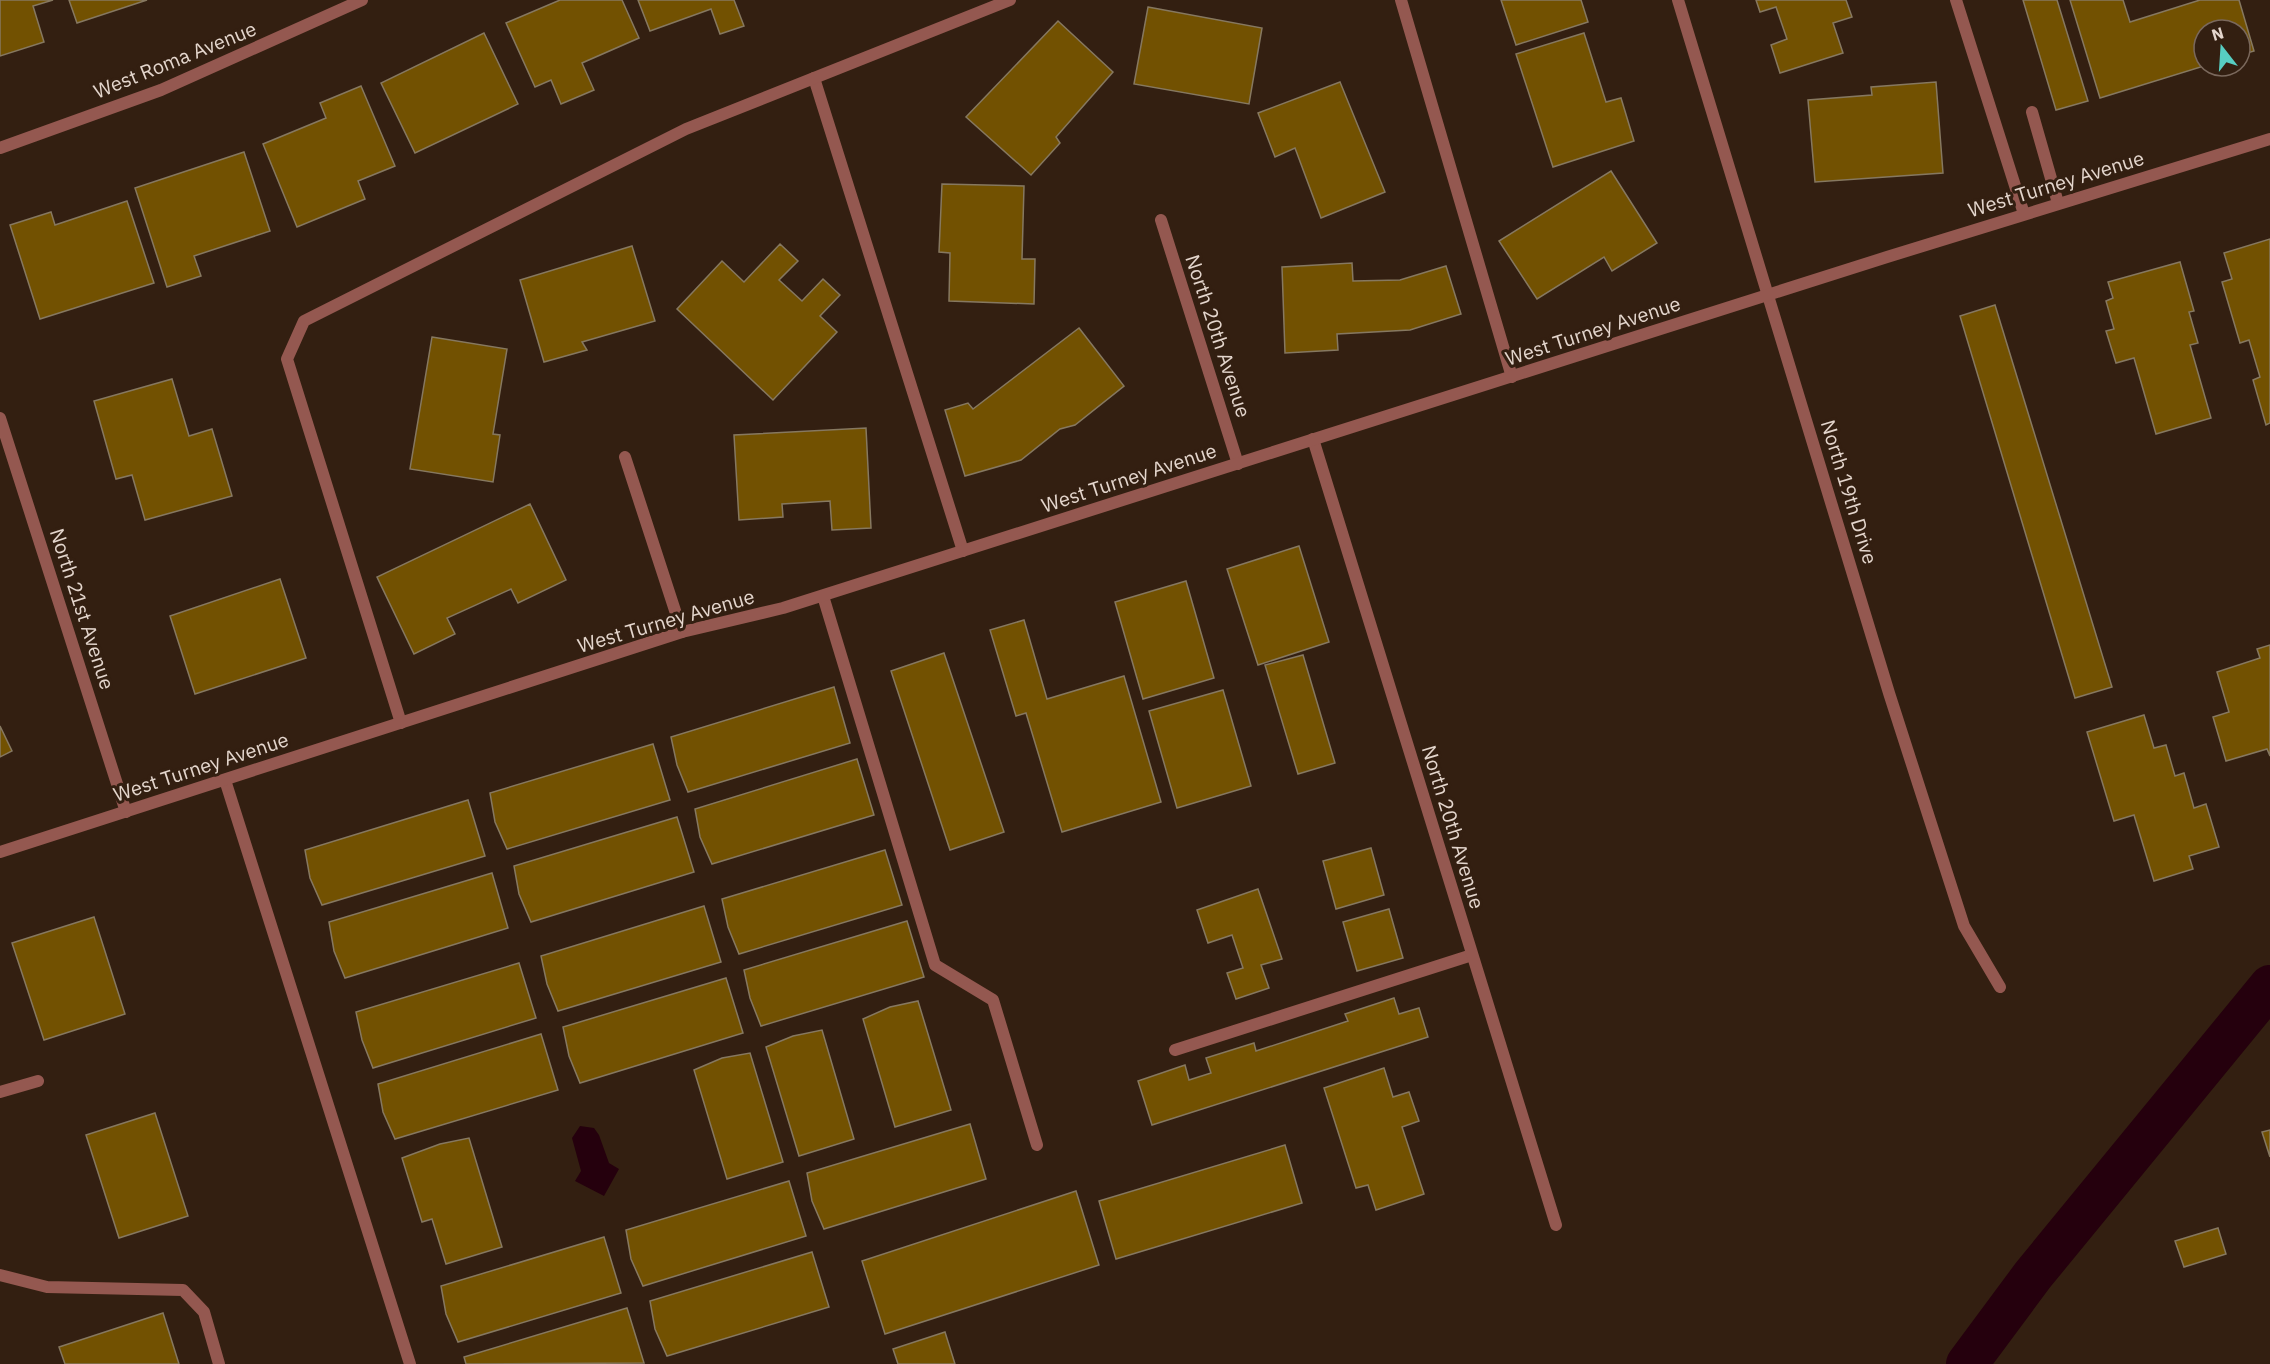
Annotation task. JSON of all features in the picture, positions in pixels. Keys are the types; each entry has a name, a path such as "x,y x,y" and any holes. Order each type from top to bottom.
{"street":[{"name":"West Roma Avenue","path":"0,148 161,90 362,0"},
{"path":"401,723 287,359 304,321 686,129 1010,0"},
{"path":"1401,0 1512,377"},
{"name":"North 19th Drive","path":"1678,0 1889,693 1964,926 2000,987"},
{"path":"1956,0 2024,214"},
{"path":"814,78 963,551"},
{"path":"2032,112 2058,203"},
{"name":"West Turney Avenue","path":"0,852 682,632 823,596 2058,203 2270,139"},
{"name":"North 20th Avenue","path":"1161,220 1238,464"},
{"name":"North 21st Avenue","path":"0,418 126,812"},
{"name":"North 20th Avenue","path":"1313,439 1556,1225"},
{"path":"625,457 682,632"},
{"path":"823,596 935,964 993,1000 1037,1145"},
{"path":"225,780 410,1364"},
{"path":"1175,1050 1472,955"},
{"path":"0,1092 38,1080"},
{"path":"0,1275 47,1287 183,1290 204,1312 219,1364"}],"shaded area":[{"path":"580,1126 594,1128 599,1135 609,1163 619,1169 604,1196 575,1181 581,1171 572,1138"}],"building":[{"path":"0,0 53,0 33,6 44,42 0,56"},
{"path":"69,0 147,0 77,23"},
{"path":"560,0 622,0 639,38 582,63 594,90 561,104 551,80 535,87 506,23"},
{"path":"638,0 734,0 744,26 720,34 711,9 650,31"},
{"path":"1501,0 1581,0 1588,22 1516,45"},
{"path":"1756,0 1846,0 1852,17 1833,23 1843,53 1780,73 1771,45 1787,39 1776,7 1760,12"},
{"path":"2023,0 2057,0 2088,101 2056,110"},
{"path":"2070,0 2123,0 2130,22 2200,0 2239,0 2244,18 2192,18 2192,70 2100,98"},
{"path":"1148,7 1262,28 1249,104 1134,84"},
{"path":"1058,21 1113,72 1056,137 1060,143 1031,175 966,117"},
{"path":"484,33 518,104 415,153 381,83"},
{"path":"1584,33 1606,102 1621,98 1634,141 1553,167 1516,54"},
{"path":"1340,82 1385,192 1321,218 1295,148 1275,157 1258,113"},
{"path":"1936,82 1943,173 1815,182 1808,100 1872,95 1871,87"},
{"path":"361,86 395,166 358,181 365,199 297,227 263,144 326,118 320,103"},
{"path":"244,152 270,231 194,256 201,276 167,287 135,188"},
{"path":"1611,171 1657,243 1612,271 1604,257 1537,299 1499,241"},
{"path":"942,184 1024,186 1022,259 1035,259 1034,304 949,301 950,253 939,252"},
{"path":"127,201 154,283 40,319 10,225 51,212 55,225"},
{"path":"2270,239 2270,423 2266,425 2253,380 2260,377 2249,340 2240,343 2222,282 2232,279 2224,253"},
{"path":"780,244 798,261 779,280 802,301 823,279 840,295 820,316 837,332 773,400 677,309 722,261 744,282"},
{"path":"632,246 655,321 582,342 587,350 544,362 520,280"},
{"path":"2180,262 2194,311 2189,312 2198,343 2190,345 2211,418 2156,434 2134,358 2116,363 2106,331 2114,329 2106,301 2113,298 2108,282"},
{"path":"1352,263 1353,281 1400,280 1446,266 1461,314 1410,330 1337,334 1338,350 1285,353 1282,267"},
{"path":"1995,305 2112,687 2075,698 1960,316"},
{"path":"1079,328 1124,386 1075,425 1060,429 1021,460 965,476 945,410 968,403 973,409"},
{"path":"432,337 507,349 493,434 500,435 493,482 410,469"},
{"path":"172,379 189,436 212,429 232,496 145,520 132,475 116,479 94,401"},
{"path":"866,428 871,528 832,530 830,501 782,504 783,517 739,520 734,435"},
{"path":"530,504 566,580 518,603 511,589 447,618 455,634 414,654 377,577"},
{"path":"1299,546 1329,642 1258,665 1227,569"},
{"path":"280,579 306,658 195,694 170,616"},
{"path":"1186,581 1214,678 1143,699 1115,602"},
{"path":"1024,620 1047,699 1124,676 1161,802 1062,832 1026,713 1016,716 990,630"},
{"path":"2270,645 2270,756 2267,749 2226,761 2213,717 2229,712 2217,672 2260,658 2257,649"},
{"path":"944,653 1004,832 950,850 891,671"},
{"path":"1303,655 1335,763 1298,774 1265,665"},
{"path":"834,687 850,743 688,792 677,765 671,737"},
{"path":"1223,690 1251,786 1177,808 1149,711"},
{"path":"2144,715 2154,748 2166,745 2175,776 2184,773 2194,808 2206,804 2219,847 2189,856 2193,869 2154,881 2134,815 2114,821 2087,732"},
{"path":"0,726 12,751 0,757"},
{"path":"653,744 670,800 507,849 495,822 490,793"},
{"path":"857,759 874,815 712,864 700,837 695,809"},
{"path":"468,800 485,856 322,905 310,878 305,850"},
{"path":"677,817 694,872 531,922 519,894 514,866"},
{"path":"1371,848 1384,895 1336,909 1323,861"},
{"path":"885,850 902,905 739,954 728,927 722,899"},
{"path":"492,873 508,928 345,978 334,951 329,922"},
{"path":"1258,889 1282,959 1261,965 1269,988 1236,999 1227,973 1243,968 1232,935 1208,943 1197,910"},
{"path":"704,906 721,962 558,1011 547,984 541,956"},
{"path":"1389,909 1403,958 1357,971 1343,922"},
{"path":"94,917 125,1014 44,1040 12,943"},
{"path":"907,921 924,977 761,1026 750,998 744,970"},
{"path":"519,963 536,1018 373,1068 362,1040 356,1012"},
{"path":"726,978 743,1033 580,1083 569,1056 563,1027"},
{"path":"1394,998 1399,1014 1419,1008 1428,1037 1152,1125 1138,1081 1185,1065 1189,1080 1211,1073 1206,1058 1254,1043 1256,1051 1348,1021 1345,1014"},
{"path":"918,1001 951,1110 895,1127 863,1019 890,1007"},
{"path":"822,1030 854,1139 799,1156 766,1047 793,1036"},
{"path":"541,1034 558,1090 395,1139 383,1112 378,1084"},
{"path":"750,1053 783,1162 727,1179 694,1070 722,1058"},
{"path":"1384,1068 1393,1097 1409,1092 1419,1121 1402,1127 1424,1194 1376,1210 1368,1185 1356,1188 1324,1088"},
{"path":"155,1113 188,1216 119,1238 86,1135"},
{"path":"970,1124 986,1179 824,1229 812,1201 807,1173"},
{"path":"2270,1130 2270,1157 2262,1132"},
{"path":"469,1138 502,1247 446,1264 432,1219 422,1222 402,1158 440,1144"},
{"path":"1285,1145 1302,1203 1116,1259 1099,1201"},
{"path":"789,1181 806,1236 643,1286 631,1259 626,1230"},
{"path":"1076,1191 1099,1265 885,1334 862,1261"},
{"path":"2218,1228 2226,1254 2184,1267 2175,1241"},
{"path":"604,1237 621,1293 458,1342 446,1314 441,1286"},
{"path":"812,1252 829,1307 667,1356 655,1329 650,1301"},
{"path":"627,1308 644,1363 466,1364 464,1357"},
{"path":"163,1313 179,1364 65,1364 59,1347"},
{"path":"945,1332 955,1364 898,1364 893,1349"}],"waterway":[{"path":"1967,1364 2033,1275 2270,986"}]}
